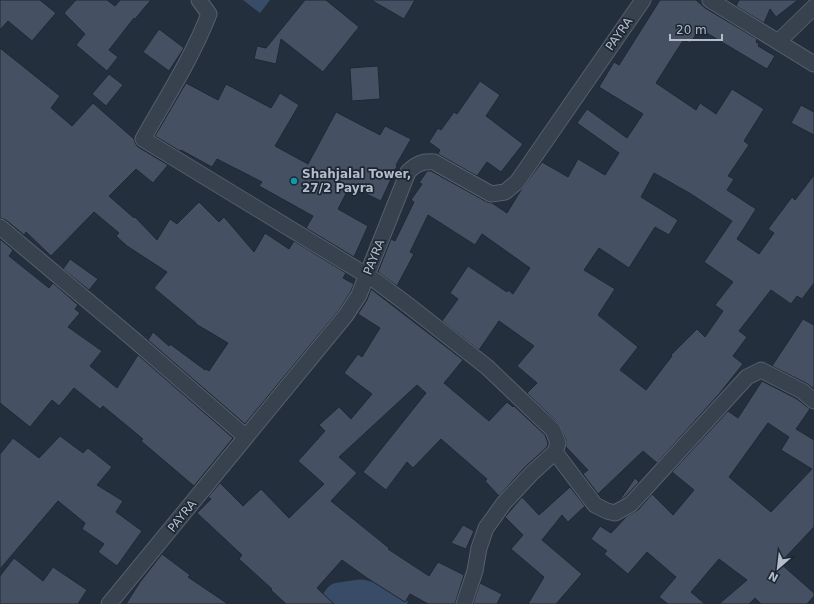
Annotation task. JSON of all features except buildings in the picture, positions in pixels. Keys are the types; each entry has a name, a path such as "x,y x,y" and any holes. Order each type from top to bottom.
{"street":[{"path":"199,0 209,14 206,22 188,60 143,139 367,275 487,367 553,430 558,443 555,452 532,473 504,503 486,528 479,548 475,571 464,604"},
{"name":"PAYRA","path":"109,604 346,315 359,295 408,172 416,164 426,161 434,162 491,194 505,192 517,182 643,0"},
{"path":"710,0 814,64"},
{"path":"778,42 814,7"},
{"path":"0,227 132,338 246,437"},
{"path":"555,452 596,505 615,514 630,504 747,377 761,370 802,391 814,401"}],"water":[{"path":"243,0 270,0 260,13"}],"waterway":[{"path":"335,604 339,598 360,595 388,601 392,604"}],"place":[{"name":"Shahjalal Tower, 27/2 Payra","path":"294,181"}]}
